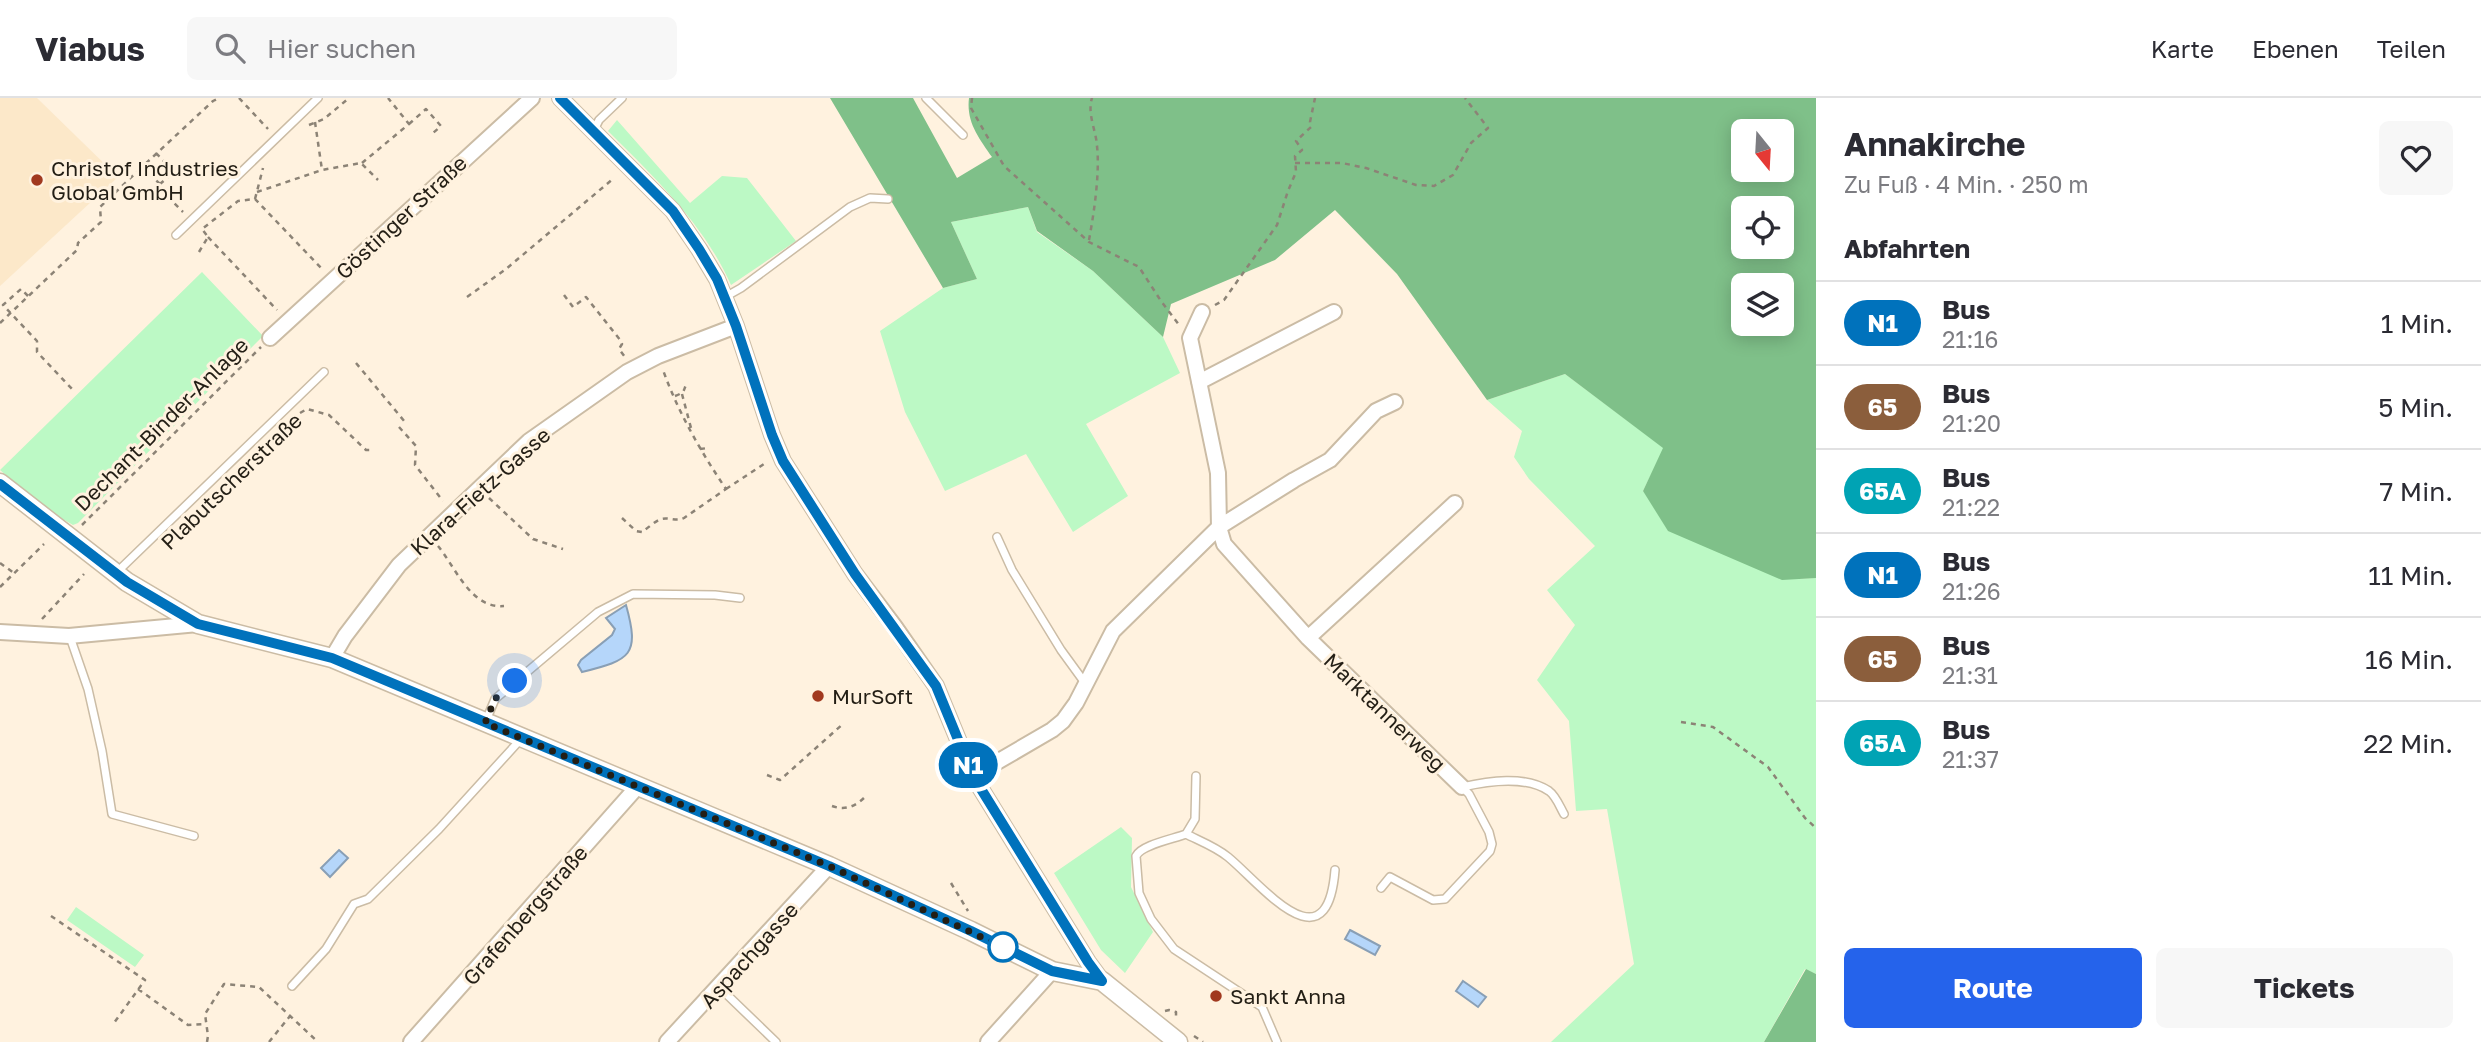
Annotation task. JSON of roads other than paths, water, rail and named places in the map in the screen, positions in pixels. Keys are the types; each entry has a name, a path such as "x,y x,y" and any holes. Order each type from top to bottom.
{"street":[{"name":"Göstinger Straße","path":"270,338 532,98"},
{"path":"561,98 673,211 717,279 780,453 855,574 936,686 973,776 1102,981 1178,1042"},
{"name":"Marktannerweg","path":"1202,312 1191,344 1218,473 1219,527 1224,544 1308,638 1462,787"},
{"path":"1199,382 1334,312"},
{"name":"Klara-Fietz-Gasse","path":"332,658 345,636 399,565 533,439 627,372 658,356 736,326"},
{"path":"973,776 1063,721 1076,703 1113,631 1219,527 1330,460 1376,411 1395,402"},
{"path":"0,484 115,573 198,624 332,658 829,866 1052,971 1102,981"},
{"name":"Marktannerweg","path":"1308,638 1455,503"},
{"path":"0,632 69,636 198,624"},
{"name":"Grafenbergstraße","path":"411,1042 638,786"},
{"name":"Aspachgasse","path":"667,1042 829,866"},
{"path":"988,1042 1052,971"}],"lane":[{"path":"176,235 318,98"},
{"path":"594,130 599,120 622,98"},
{"path":"926,98 963,135"},
{"path":"724,297 741,288 850,207 870,198 888,199"},
{"name":"Plabutscherstraße","path":"115,573 324,372"},
{"path":"997,537 1012,570 1061,650 1085,683"},
{"path":"485,723 495,699 597,612 633,594 740,598"},
{"path":"69,636 88,689 112,814 194,836"},
{"path":"292,986 326,949 354,904 368,899 439,829 522,738"},
{"path":"1196,776 1195,819 1186,834 1138,851 1135,862 1139,893 1151,919 1174,949 1262,1007 1277,1042"},
{"path":"1462,787 1503,781 1522,782 1550,792 1564,814"},
{"path":"1381,888 1390,877 1433,900 1445,899 1490,851 1492,839 1489,832 1469,794 1462,787"},
{"path":"1186,834 1225,854 1274,900 1292,914 1304,917 1319,913 1329,904 1335,870"},
{"path":"719,987 776,1042"}],"water":[{"path":"626,605 632,635 628,653 612,664 582,672 578,665 581,660 612,635 615,629 606,618"},
{"path":"339,850 348,858 330,877 321,868"},
{"path":"1350,930 1380,946 1375,955 1345,939"},
{"path":"1463,981 1486,997 1478,1007 1456,991"}],"place":[{"name":"Christof Industries Global GmbH","path":"37,180"},
{"name":"MurSoft","path":"818,696"},
{"name":"Sankt Anna","path":"1216,996"}]}
